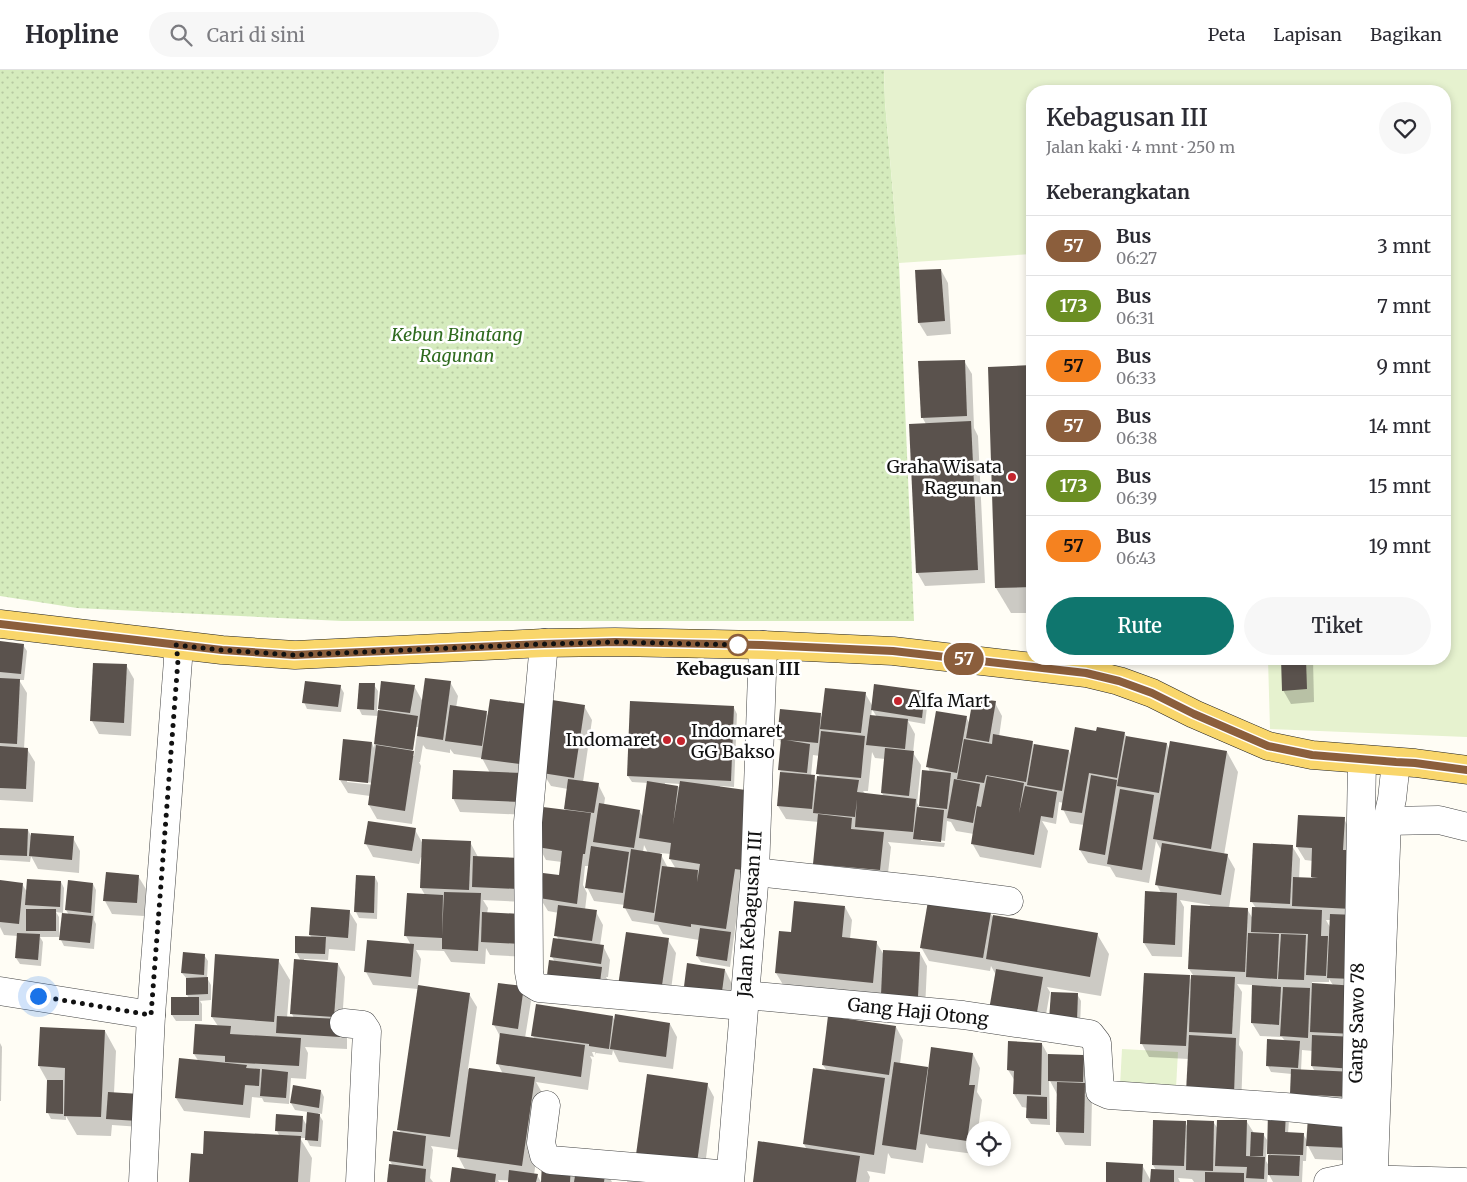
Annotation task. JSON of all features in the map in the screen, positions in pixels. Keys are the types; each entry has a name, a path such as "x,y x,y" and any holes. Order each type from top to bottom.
{"main road":[{"path":"0,624 222,650 294,655 615,642 762,645 893,651 1086,673 1119,681 1152,693 1194,714 1268,746 1312,755 1415,763 1467,770"}],"street":[{"name":"Gang Haji Otong","path":"544,644 528,822 528,972 531,983 539,988 963,1015 1090,1034 1097,1043 1098,1085 1105,1094 1356,1114"},
{"path":"143,1182 151,1015 178,660 176,645"},
{"name":"Jalan Kebagusan III","path":"730,1178 755,872 762,645"},
{"name":"Gang Sawo 78","path":"1362,760 1356,1114 1366,1171"},
{"path":"1396,762 1392,799 1387,821 1366,1171 1361,1179 1466,1182"},
{"path":"1387,821 1439,820 1467,827"},
{"path":"755,872 1009,901"},
{"path":"0,990 151,1015"},
{"path":"344,1023 363,1024 367,1031 360,1182"},
{"path":"546,1105 541,1144 544,1155 551,1160 730,1178"},
{"path":"1328,1182 1366,1171"}],"green space":[{"name":"Kebun Binatang Ragunan","path":"0,70 884,70 899,263 914,621 342,621 77,608 0,596"},
{"path":"884,70 1467,70 1467,737 1270,729 1268,665 1451,665 1451,85 1026,85 1026,254 899,263"},
{"path":"1122,1049 1178,1052 1176,1088 1120,1086"}],"building":[{"path":"941,269 945,321 918,323 915,270"},
{"path":"965,360 967,416 921,418 918,361"},
{"name":"Graha Wisata Ragunan","path":"1026,365 1026,587 995,588 988,367"},
{"path":"971,421 978,570 916,573 909,424"},
{"path":"0,641 24,644 21,674 0,672"},
{"path":"93,663 127,664 124,723 90,721"},
{"path":"1281,665 1306,665 1307,689 1282,691"},
{"path":"0,678 20,679 17,744 0,743"},
{"path":"425,678 451,681 443,740 417,736"},
{"path":"305,681 341,685 338,707 302,703"},
{"path":"381,681 415,685 410,713 378,709"},
{"path":"359,683 375,683 374,710 357,709"},
{"name":"Alfa Mart","path":"874,684 925,691 922,718 871,710"},
{"path":"825,688 866,692 861,733 820,729"},
{"path":"973,698 996,701 989,742 966,738"},
{"path":"490,699 528,704 520,764 481,759"},
{"path":"552,700 585,705 574,778 542,773"},
{"name":"Indomaret GG Bakso","path":"630,701 734,706 731,781 627,776"},
{"path":"450,705 487,711 482,746 445,741"},
{"path":"780,709 821,713 818,743 786,740 810,744 807,773 778,770 781,740 777,739"},
{"path":"378,710 418,716 413,750 374,744"},
{"path":"936,711 967,716 957,773 926,767"},
{"path":"870,715 908,719 905,749 866,745"},
{"path":"1075,727 1096,731 1097,727 1125,732 1117,778 1089,773 1082,813 1061,810"},
{"path":"821,731 865,736 861,778 816,774"},
{"path":"993,734 1033,741 1026,782 986,775 984,783 957,779 964,739 992,744"},
{"path":"1126,736 1167,743 1159,793 1117,786"},
{"path":"343,739 372,742 368,783 339,780"},
{"path":"1170,741 1227,751 1211,849 1153,839"},
{"path":"1034,744 1069,750 1062,791 1027,785"},
{"path":"376,745 414,751 405,811 368,805"},
{"path":"0,746 28,748 26,789 0,788"},
{"path":"885,748 914,751 909,796 881,793"},
{"path":"453,770 522,773 521,802 452,799"},
{"path":"922,770 951,773 947,809 919,806"},
{"path":"780,772 815,775 812,809 777,806"},
{"path":"1091,775 1117,780 1105,855 1079,850"},
{"path":"817,776 859,780 857,792 916,799 913,832 855,827 857,799 855,817 813,813"},
{"path":"987,776 1024,783 1019,813 1025,786 1057,792 1053,818 1041,816 1034,855 971,844 977,806 981,807"},
{"path":"568,779 599,783 594,813 564,809"},
{"path":"954,779 980,784 973,823 947,818"},
{"path":"647,781 678,786 673,825 680,781 753,791 742,870 735,869 726,929 691,924 691,927 654,921 662,866 698,870 697,882 700,864 669,859 671,843 639,838"},
{"path":"1120,789 1154,795 1142,870 1107,864"},
{"path":"599,803 640,810 634,848 593,842"},
{"path":"543,807 591,813 585,854 583,854 577,904 539,898 543,873 559,875 562,851 537,847"},
{"path":"917,807 944,810 941,842 913,839"},
{"path":"818,814 852,818 851,829 884,832 880,870 813,864"},
{"path":"1298,815 1345,817 1343,850 1351,850 1352,909 1292,906 1293,877 1318,878 1311,877 1312,848 1296,847"},
{"path":"368,821 416,828 412,851 364,844"},
{"path":"0,828 28,829 27,856 0,855"},
{"path":"31,833 74,836 72,860 29,856"},
{"path":"422,839 471,841 469,890 420,888"},
{"path":"1162,843 1228,854 1221,895 1155,885"},
{"path":"1253,843 1293,845 1290,904 1250,902"},
{"path":"591,846 629,852 623,893 585,888"},
{"path":"631,849 662,854 654,913 623,908"},
{"path":"473,856 520,858 518,889 472,887"},
{"path":"106,872 139,875 137,903 103,901"},
{"path":"356,875 375,876 374,913 354,912"},
{"path":"27,879 61,881 60,907 25,905"},
{"path":"0,880 23,883 19,924 0,922"},
{"path":"68,880 93,883 91,913 65,910"},
{"path":"1145,891 1177,893 1175,945 1143,943"},
{"path":"444,892 481,893 478,951 442,949 442,938 404,936 407,893 443,895 442,936"},
{"path":"794,901 845,906 842,937 877,941 873,983 775,973 779,931 791,932"},
{"path":"928,901 991,912 983,958 920,948"},
{"path":"558,905 597,910 592,941 554,936"},
{"path":"1191,905 1248,908 1245,972 1188,969"},
{"path":"311,907 350,910 348,938 309,935"},
{"path":"1252,907 1322,910 1321,936 1328,936 1326,976 1306,975 1308,934 1251,932"},
{"path":"26,909 56,909 56,931 26,931"},
{"path":"482,912 522,914 521,944 481,942"},
{"path":"62,913 93,916 90,943 59,940"},
{"path":"1330,914 1356,915 1353,979 1327,978"},
{"path":"993,915 1098,933 1090,977 986,959"},
{"path":"700,928 731,932 727,961 696,956"},
{"path":"626,932 669,938 661,992 618,986"},
{"path":"17,933 40,934 38,960 15,958"},
{"path":"1248,933 1279,934 1277,979 1246,977"},
{"path":"1281,934 1306,935 1304,980 1278,979"},
{"path":"295,936 326,937 325,954 295,953"},
{"path":"553,938 604,945 601,964 550,957"},
{"path":"367,940 414,944 411,977 364,972"},
{"path":"883,950 920,952 918,997 881,995"},
{"path":"183,952 205,954 204,975 181,973"},
{"path":"215,954 279,959 274,1022 211,1017"},
{"path":"294,959 338,963 334,1017 290,1014"},
{"path":"549,960 602,967 599,990 546,983"},
{"path":"687,963 725,969 721,999 683,994"},
{"path":"996,969 1043,977 1036,1018 989,1010"},
{"path":"1144,973 1190,975 1186,1046 1140,1044"},
{"path":"1191,975 1235,977 1232,1034 1189,1032"},
{"path":"208,977 208,994 186,995 186,978"},
{"path":"498,983 524,986 518,1029 492,1025"},
{"path":"1312,983 1356,986 1354,1034 1310,1032"},
{"path":"418,985 470,993 450,1137 397,1130"},
{"path":"1252,985 1281,987 1279,1025 1251,1023"},
{"path":"1283,987 1310,988 1308,1038 1280,1036"},
{"path":"1051,992 1078,993 1077,1021 1049,1020"},
{"path":"171,997 199,997 199,1015 171,1015"},
{"path":"536,1004 613,1016 609,1049 589,1046 589,1044 531,1036"},
{"path":"615,1014 670,1023 666,1057 610,1049"},
{"path":"277,1016 340,1019 340,1037 276,1033"},
{"path":"828,1016 896,1026 889,1075 822,1065"},
{"path":"195,1024 231,1026 230,1034 301,1038 299,1066 225,1062 225,1056 193,1054"},
{"path":"40,1027 105,1030 101,1117 64,1116 65,1068 38,1066"},
{"path":"500,1033 585,1045 581,1077 496,1064"},
{"path":"1189,1035 1236,1038 1234,1094 1186,1092"},
{"path":"1312,1035 1355,1037 1353,1069 1311,1066"},
{"path":"1267,1039 1300,1041 1298,1068 1266,1066"},
{"path":"1008,1041 1042,1043 1041,1095 1013,1094 1014,1071 1007,1070"},
{"path":"931,1047 973,1053 969,1085 975,1085 970,1121 966,1121 966,1141 920,1134"},
{"path":"1048,1054 1084,1055 1083,1082 1048,1081"},
{"path":"179,1058 247,1065 246,1068 260,1069 259,1086 245,1085 243,1105 175,1098"},
{"path":"894,1062 928,1067 916,1150 882,1145"},
{"path":"469,1068 535,1077 522,1166 457,1157"},
{"path":"813,1068 885,1078 874,1155 803,1144"},
{"path":"262,1069 288,1072 286,1098 260,1096"},
{"path":"1291,1069 1354,1072 1353,1097 1290,1094"},
{"path":"647,1074 708,1083 696,1170 635,1162"},
{"path":"47,1080 63,1080 63,1114 46,1113"},
{"path":"1057,1082 1085,1083 1084,1133 1056,1132"},
{"path":"293,1085 321,1090 319,1108 290,1103"},
{"path":"108,1092 140,1094 138,1121 106,1119"},
{"path":"1027,1096 1047,1097 1047,1119 1026,1118"},
{"path":"307,1112 320,1114 318,1141 305,1140"},
{"path":"1268,1112 1286,1112 1285,1132 1304,1133 1303,1155 1267,1154"},
{"path":"276,1114 303,1116 302,1132 275,1131"},
{"path":"1308,1117 1350,1120 1349,1148 1306,1146"},
{"path":"1153,1120 1186,1121 1184,1166 1152,1165"},
{"path":"1187,1120 1214,1121 1213,1171 1186,1170"},
{"path":"1217,1120 1247,1120 1246,1156 1265,1157 1264,1179 1246,1178 1247,1167 1215,1166"},
{"path":"204,1131 301,1136 298,1182 189,1182 191,1153 203,1154"},
{"path":"393,1131 426,1136 423,1166 389,1161"},
{"path":"1251,1132 1264,1133 1263,1156 1250,1156"},
{"path":"758,1141 860,1156 856,1182 753,1182"},
{"path":"1268,1155 1300,1156 1299,1176 1268,1175"},
{"path":"1106,1162 1143,1164 1142,1182 1106,1182"},
{"path":"542,1163 571,1166 570,1182 541,1182"},
{"path":"389,1164 426,1169 425,1182 387,1182"},
{"path":"577,1164 606,1168 604,1182 574,1182"},
{"path":"452,1167 496,1174 495,1182 450,1182"},
{"path":"1151,1169 1174,1170 1174,1182 1150,1182"},
{"path":"509,1170 538,1174 536,1182 508,1182"},
{"path":"1205,1172 1244,1173 1244,1182 1205,1182"}],"bus line":[{"name":"57","path":"0,624 222,650 294,655 615,642 762,645 893,651 1086,673 1119,681 1152,693 1194,714 1268,746 1312,755 1415,763 1467,770"}],"place":[{"name":"Graha Wisata Ragunan","path":"1012,477"},
{"name":"Kebagusan III","path":"738,645"},
{"name":"Alfa Mart","path":"898,701"},
{"name":"Indomaret","path":"667,740"},
{"name":"Indomaret GG Bakso","path":"681,741"}],"route":[{"path":"38,996 151,1015 178,660 176,645 294,655 615,642 744,645 738,645"}]}
